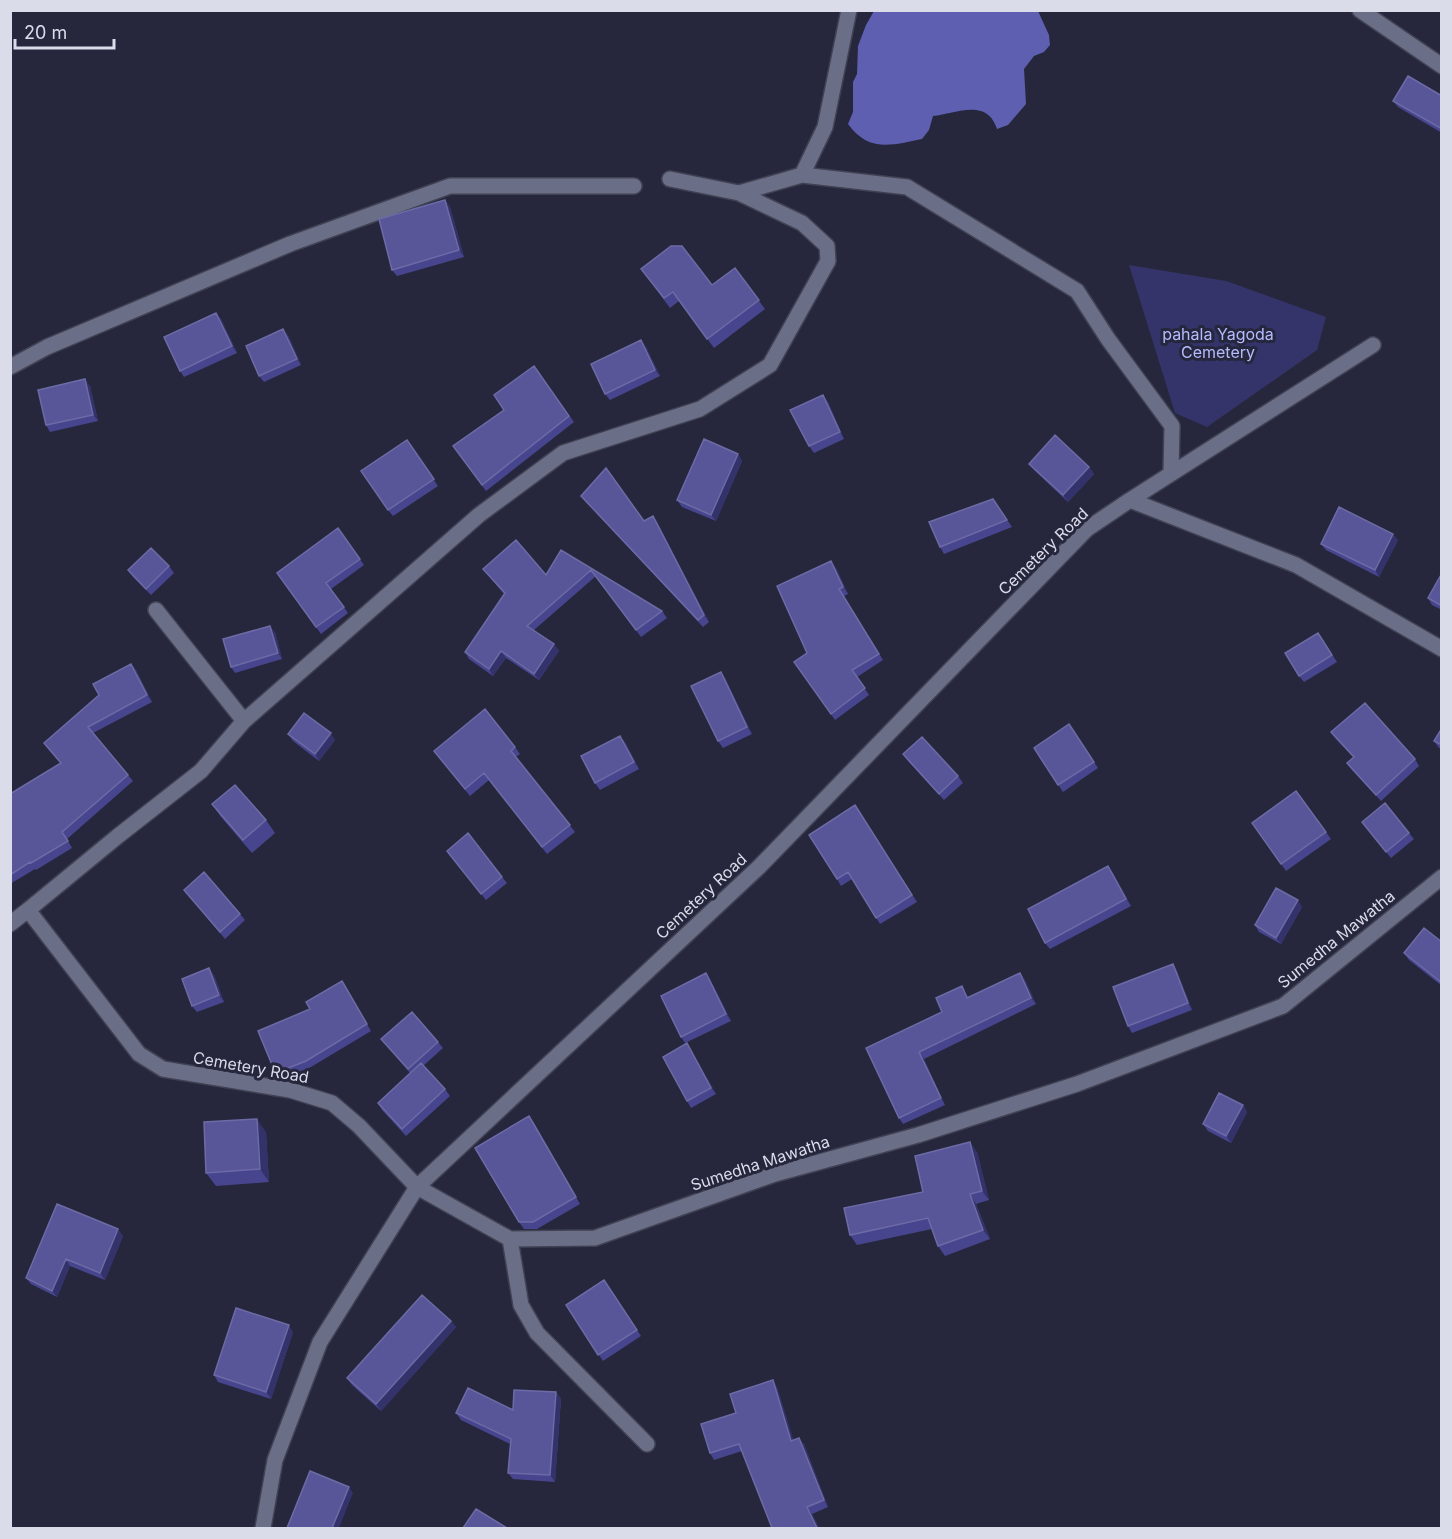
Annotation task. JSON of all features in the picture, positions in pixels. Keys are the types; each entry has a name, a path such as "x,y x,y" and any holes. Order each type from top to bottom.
{"street":[{"path":"802,175 825,127 849,10"},
{"path":"1360,10 1442,66"},
{"path":"739,193 802,175 907,188 1077,291 1108,339 1172,426 1171,473"},
{"path":"10,924 201,771 244,721 480,515 562,453 700,409 770,364 828,261 827,246 802,223 739,193 670,179"},
{"path":"10,367 47,347 290,244 450,186 633,186"},
{"name":"Cemetery Road","path":"28,910 139,1054 163,1069 290,1090 332,1103 359,1126 417,1187 759,867 1087,529 1373,345"},
{"path":"1130,500 1296,566 1442,649"},
{"path":"156,610 244,721"},
{"name":"Sumedha Mawatha","path":"417,1187 510,1239 595,1238 775,1174 918,1136 1077,1084 1283,1006 1442,877"},
{"path":"263,1528 275,1460 320,1342 417,1187"},
{"path":"510,1239 520,1305 537,1333 647,1444"}],"green space":[{"name":"pahala Yagoda Cemetery","path":"1129,265 1226,281 1326,317 1317,350 1207,427 1175,413"}],"shaded area":[{"path":"874,11 1038,11 1049,35 1050,45 1044,52 1034,56 1024,69 1026,104 1008,125 997,129 986,113 978,110 960,111 933,116 929,130 922,139 882,145 864,139 848,124 853,112 853,82 857,74 858,46"}],"building":[{"path":"1408,76 1442,96 1442,129 1393,101"},
{"path":"445,200 459,250 392,270 379,219"},
{"path":"671,246 682,246 712,285 735,268 759,300 707,339 673,292 664,298 641,269"},
{"path":"216,313 232,346 180,371 164,337"},
{"path":"283,329 297,359 259,376 246,346"},
{"path":"641,340 655,370 605,394 591,364"},
{"path":"534,366 569,416 482,485 453,446 504,410 494,395"},
{"path":"85,379 93,415 46,425 38,390"},
{"path":"823,395 840,432 809,446 790,410"},
{"path":"1055,435 1089,467 1063,495 1029,464"},
{"path":"704,439 738,454 711,515 677,500"},
{"path":"407,440 434,479 388,510 361,471"},
{"path":"606,468 644,521 653,516 704,615 698,620 581,496"},
{"path":"993,499 1007,520 940,547 929,522"},
{"path":"1339,507 1393,534 1375,570 1321,544"},
{"path":"338,528 360,559 326,583 344,607 316,627 277,573"},
{"path":"516,540 546,575 561,550 662,611 636,630 591,570 527,626 554,644 534,674 501,651 489,669 465,652 505,593 483,569"},
{"path":"151,548 169,566 146,589 128,570"},
{"path":"831,561 843,587 839,589 879,654 852,670 865,688 831,714 794,662 807,653 777,586"},
{"path":"1442,573 1442,606 1428,598"},
{"path":"270,626 278,653 231,667 223,639"},
{"path":"1318,633 1332,655 1299,676 1285,653"},
{"path":"131,664 147,695 88,727 128,775 62,832 68,841 10,875 10,794 61,763 44,743 99,695 93,684"},
{"path":"721,672 747,727 718,741 691,686"},
{"path":"1365,703 1415,759 1376,795 1347,763 1354,757 1331,732"},
{"path":"485,709 515,747 511,751 570,825 542,847 484,773 465,789 434,751"},
{"path":"304,713 331,733 315,754 288,734"},
{"path":"1069,724 1094,762 1058,785 1034,748"},
{"path":"1442,728 1442,745 1434,741"},
{"path":"620,736 634,762 595,783 581,756"},
{"path":"922,737 958,776 939,794 903,754"},
{"path":"235,785 266,820 243,840 212,804"},
{"path":"1296,791 1326,832 1281,864 1252,823"},
{"path":"1385,803 1409,833 1386,852 1362,822"},
{"path":"855,805 912,895 876,918 848,872 837,879 809,835"},
{"path":"468,833 502,877 481,894 447,851"},
{"path":"1108,866 1126,899 1045,943 1028,909"},
{"path":"204,872 240,914 220,932 184,890"},
{"path":"1276,888 1298,900 1276,938 1255,925"},
{"path":"1424,928 1442,942 1442,983 1404,953"},
{"path":"1173,964 1188,1003 1128,1026 1113,987"},
{"path":"209,968 219,995 192,1006 182,979"},
{"path":"706,973 726,1014 681,1037 661,996"},
{"path":"1020,973 1031,998 919,1052 941,1098 899,1118 866,1048 942,1012 936,998 962,986 967,998"},
{"path":"342,981 367,1024 306,1061 275,1072 258,1031 310,1009 306,1002"},
{"path":"412,1012 438,1042 408,1069 381,1039"},
{"path":"687,1043 711,1088 687,1101 663,1057"},
{"path":"421,1063 445,1089 402,1129 378,1103"},
{"path":"1219,1093 1243,1105 1226,1136 1203,1124"},
{"path":"529,1116 576,1197 533,1222 519,1222 475,1148"},
{"path":"257,1119 260,1169 206,1173 204,1122"},
{"path":"970,1142 982,1191 970,1194 983,1230 938,1246 928,1218 850,1235 844,1208 923,1192 915,1156"},
{"path":"57,1204 118,1229 100,1273 66,1259 52,1291 26,1278"},
{"path":"604,1280 637,1330 598,1355 566,1305"},
{"path":"422,1295 451,1321 376,1404 347,1378"},
{"path":"236,1308 289,1325 266,1392 214,1375"},
{"path":"773,1380 791,1441 799,1438 824,1500 807,1507 817,1528 772,1528 739,1444 710,1453 701,1424 736,1413 730,1394"},
{"path":"468,1388 513,1410 514,1390 556,1392 550,1475 508,1473 511,1439 456,1413"},
{"path":"310,1471 349,1487 332,1528 287,1528"},
{"path":"476,1509 507,1528 463,1528"}]}
